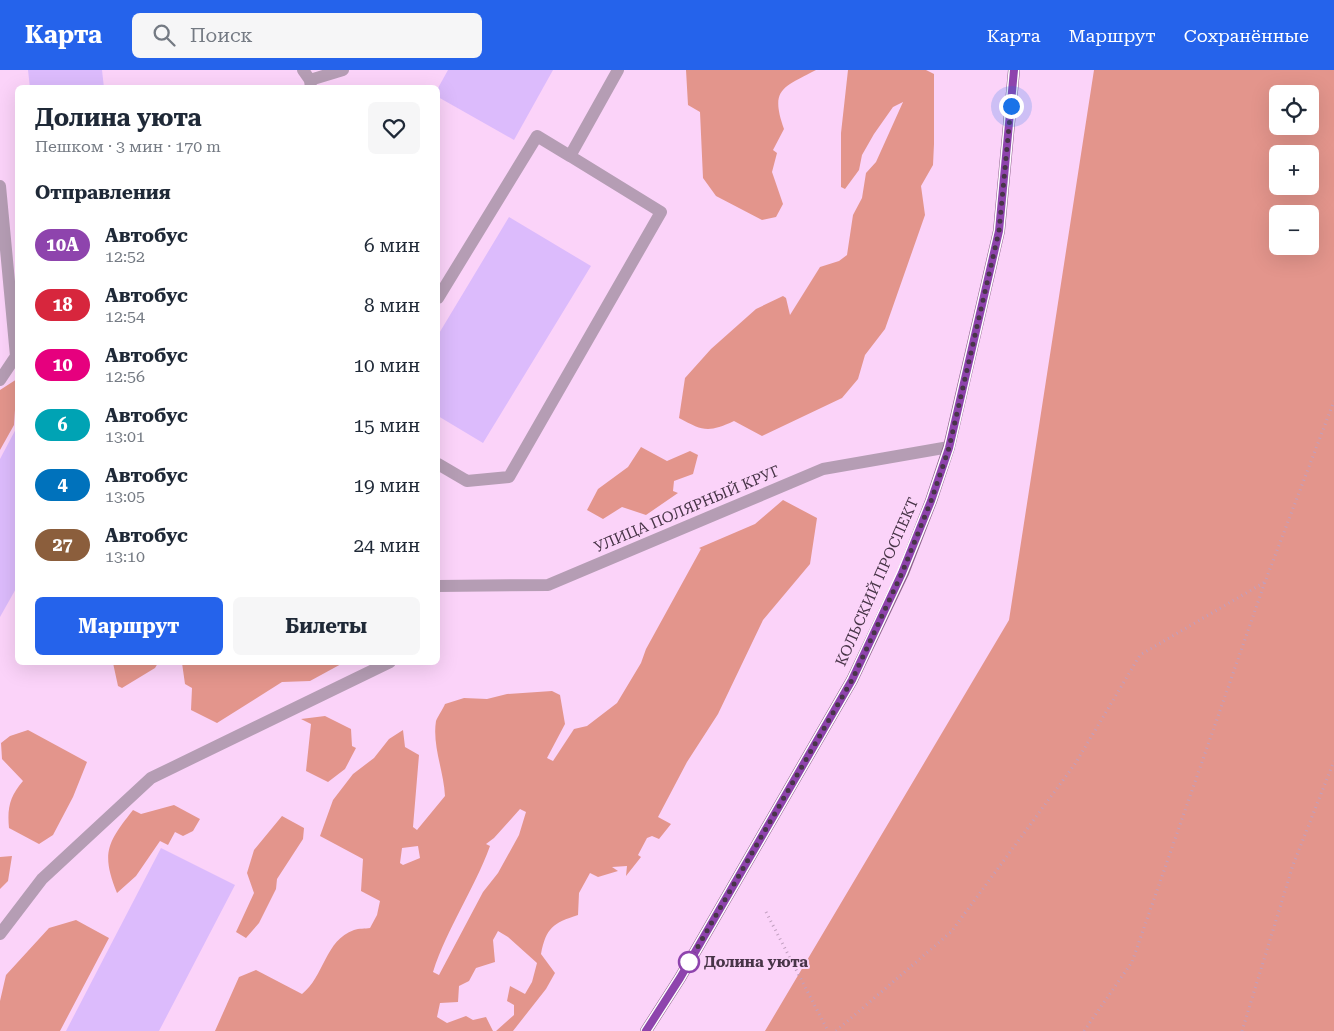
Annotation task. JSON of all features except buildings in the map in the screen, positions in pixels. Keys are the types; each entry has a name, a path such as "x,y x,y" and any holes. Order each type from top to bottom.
{"main road":[{"name":"КОЛЬСКИЙ ПРОСПЕКТ","path":"646,1031 685,969 852,680 902,573 949,448 999,231 1014,70"}],"street":[{"path":"308,79 343,70"},
{"path":"570,156 618,70"},
{"path":"440,295 537,136 661,212 509,477 467,481 440,465"},
{"path":"0,186 15,345"},
{"path":"0,380 15,358"},
{"name":"УЛИЦА ПОЛЯРНЫЙ КРУГ","path":"440,586 548,585 823,469 949,448"},
{"path":"0,934 42,879 151,778 384,665"}],"path":[{"path":"1084,1031 1132,962 1265,582 1334,401"},
{"path":"836,1031 952,932 1075,764 1140,655 1265,582"},
{"path":"1242,1031 1293,865 1334,761"},
{"path":"766,912 828,1031"}],"shaded area":[{"path":"686,70 816,70 787,86 779,98 778,105 784,129 773,150 777,153 772,172 783,204 776,217 762,220 716,196 703,178 700,112 688,105"},
{"path":"848,70 926,70 934,74 933,165 921,186 925,215 885,329 865,355 858,379 842,398 762,436 734,421 712,429 694,426 679,418 685,378 711,349 756,309 783,296 786,298 790,315 820,267 839,261 847,255 853,215 862,198 866,173 876,162 903,102 893,107 862,155 859,170 845,189 841,187 841,133"},
{"path":"1094,70 1334,70 1334,1031 765,1031 1009,620"},
{"path":"15,380 14,425 0,450 0,390"},
{"path":"641,447 667,461 690,451 698,455 693,474 674,481 673,491 678,493 646,515 622,507 603,519 587,510 598,489 628,467"},
{"path":"783,500 817,518 810,564 763,620 718,714 687,762 658,817 671,824 659,839 652,836 647,838 638,855 641,857 626,876 627,866 612,867 618,871 598,877 590,873 579,893 578,915 562,921 548,932 541,954 555,973 546,989 513,1031 496,1031 514,1015 514,1005 507,1001 510,986 525,994 532,982 537,963 508,937 498,931 493,940 495,962 476,968 469,981 459,986 458,1002 440,1003 437,1017 447,1023 466,1016 473,1020 486,1017 493,1031 215,1031 239,977 256,970 302,994 315,978 331,950 344,935 354,930 370,928 377,915 380,901 361,891 363,859 320,836 333,800 353,774 374,758 389,739 403,730 405,747 419,755 413,827 417,830 445,796 435,730 436,721 445,704 464,698 487,699 507,694 552,691 560,695 565,724 547,758 553,761 574,729 587,726 617,703 641,663 646,649 701,549 699,548 755,524","holes":["520,809 526,812 519,835 498,873 483,892 439,975 433,972 446,940 484,862 490,846 486,844 494,838","418,846 420,858 403,865 400,863 402,848"]},
{"path":"114,665 157,665 155,668 122,688 118,686"},
{"path":"182,665 339,665 310,681 282,682 217,723 191,710 192,688 185,684"},
{"path":"325,716 351,729 352,746 356,748 345,769 328,782 306,771 311,724 301,719"},
{"path":"28,730 87,762 73,797 53,835 39,844 9,828 10,803 23,781 2,759 1,743 10,736"},
{"path":"174,805 200,819 193,831 183,836 175,832 168,845 160,841 136,876 117,893 109,868 108,858 112,840 117,831 133,810 141,814"},
{"path":"282,816 304,828 303,839 277,879 276,889 259,923 246,938 236,932 254,893 247,873 254,850"},
{"path":"12,856 8,881 0,889 0,857"},
{"path":"76,920 109,938 60,1031 0,1031 0,1001 6,975 49,928"}],"bus line":[{"name":"10А","path":"646,1031 680,978 852,680 902,573 931,501 949,448 999,231 1014,70"}],"place":[{"name":"Долина уюта","path":"689,962"}],"route":[{"path":"689,962 852,680 902,573 931,501 949,448 999,231 1011,106"}]}
